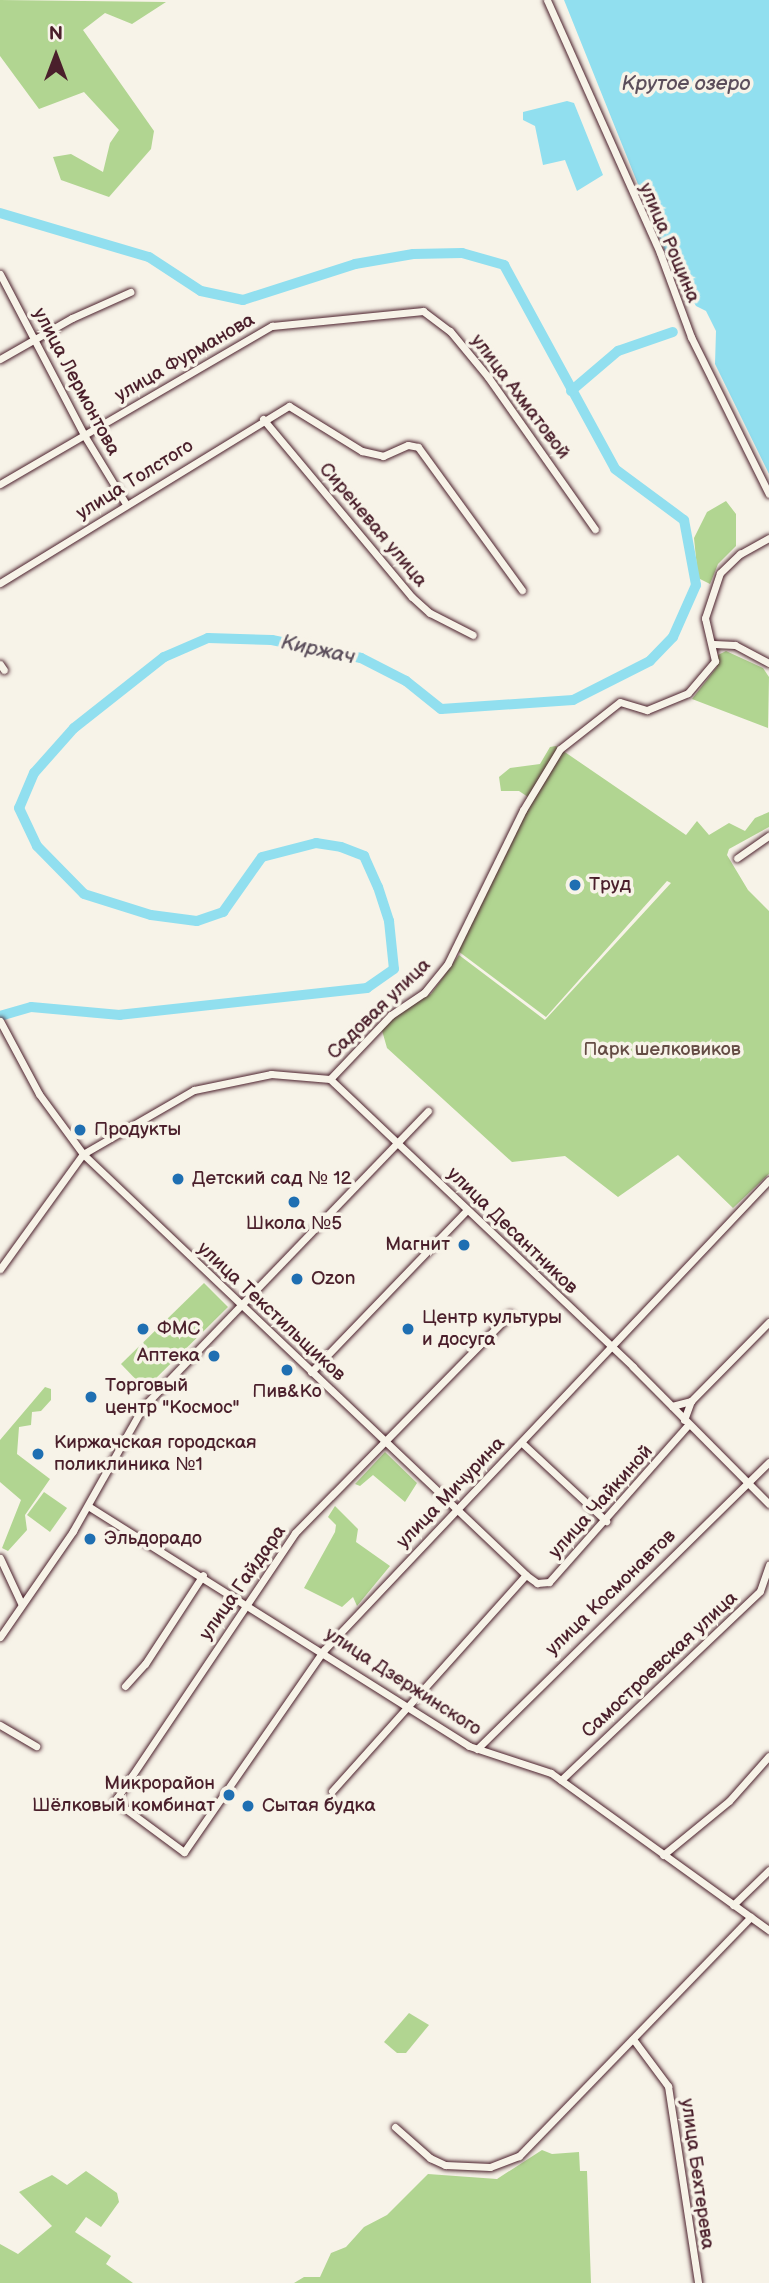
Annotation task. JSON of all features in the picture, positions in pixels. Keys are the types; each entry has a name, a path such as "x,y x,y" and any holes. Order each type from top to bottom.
{"street":[{"name":"улица Рощина","path":"547,0 660,253 691,337 769,494"},
{"name":"улица Лермонтова","path":"0,274 84,435 126,504"},
{"path":"0,359 35,342 72,318 130,292"},
{"name":"улица Фурманова","path":"0,484 272,326 402,310"},
{"name":"улица Ахматовой","path":"402,310 423,311 450,331 595,529"},
{"name":"улица Толстого","path":"0,583 263,419 289,406 362,451 383,456 408,445 418,447 522,590"},
{"name":"Сиреневая улица","path":"263,419 412,597 430,613 473,635"},
{"path":"769,538 740,554 720,573 705,618 714,644 735,645 769,663"},
{"name":"Садовая улица","path":"0,1269 83,1154 194,1090 271,1074 330,1079 391,1015 435,982 523,810 560,749 620,702 647,710 688,693 715,661 714,644"},
{"path":"737,858 769,836"},
{"name":"улица Текстильщиков","path":"0,1021 51,1112 83,1154 240,1307 526,1575"},
{"name":"улица Десантников","path":"330,1079 686,1422"},
{"path":"0,1637 88,1506 143,1406 428,1111"},
{"name":"улица Мичурина","path":"184,1852 324,1650 455,1508 612,1349 769,1180"},
{"path":"311,1372 467,1210"},
{"name":"улица Гайдара","path":"184,1852 115,1801 246,1601 295,1533 510,1314"},
{"name":"улица Чайкиной","path":"526,1575 537,1583 549,1582 606,1521 686,1422 691,1401 769,1322"},
{"path":"672,1406 691,1401"},
{"path":"686,1422 769,1504"},
{"path":"522,1443 606,1521"},
{"name":"улица Космонавтов","path":"477,1749 769,1462"},
{"name":"улица Дзержинского","path":"88,1506 246,1601 477,1749 528,1762 561,1780 769,1930"},
{"path":"0,1558 22,1603"},
{"name":"Самостроевская улица","path":"561,1780 760,1591 769,1565"},
{"path":"125,1686 145,1664 203,1575"},
{"path":"332,1791 526,1575"},
{"path":"0,1725 36,1746"},
{"path":"663,1855 729,1801 769,1756"},
{"path":"733,1905 769,1870"},
{"path":"395,2127 437,2162 473,2168 503,2163 530,2146 751,1917"},
{"name":"улица Бехтерева","path":"633,2039 668,2085 698,2283"}],"green space":[{"path":"0,0 166,2 132,24 105,13 83,30 154,131 151,149 109,197 61,180 53,157 71,154 103,172 110,143 119,130 84,92 39,109 0,56"},
{"path":"726,501 736,514 736,546 718,564 710,584 698,578 694,538 707,512"},
{"path":"726,651 763,668 769,677 768,728 692,699 717,667 718,655"},
{"name":"Парк шелковиков","path":"556,746 686,835 697,821 709,835 729,823 745,831 755,818 769,812 769,827 729,849 727,855 748,890 769,911 769,1174 733,1208 678,1155 618,1197 565,1156 512,1162 387,1048 381,1027 403,1007 431,994 459,955 545,1020 671,883 667,881 546,1017 458,951 531,799 519,791 501,791 499,777 510,768 540,764 550,747"},
{"path":"204,1283 228,1307 145,1389 121,1364"},
{"path":"45,1387 51,1389 51,1400 41,1411 32,1412 31,1425 19,1427 17,1454 50,1479 25,1515 27,1530 8,1551 2,1548 21,1500 0,1482 0,1440"},
{"path":"385,1452 417,1483 405,1502 373,1475 360,1486 355,1484"},
{"path":"44,1492 67,1508 50,1532 27,1515"},
{"path":"335,1506 358,1529 356,1542 390,1566 357,1606 353,1597 342,1607 304,1588 335,1532 336,1525 328,1517"},
{"path":"409,2013 429,2025 406,2053 397,2053 384,2042"},
{"path":"542,2150 552,2154 579,2152 580,2171 587,2171 591,2283 294,2283 304,2277 320,2277 331,2253 346,2247 364,2227 387,2215 428,2174 497,2179"},
{"path":"86,2171 117,2193 119,2202 101,2227 86,2217 75,2232 111,2256 106,2264 133,2283 0,2283 0,2244 18,2254 52,2226 19,2192 52,2175 67,2185"}],"water":[{"name":"Крутое озеро","path":"564,0 769,0 769,474 715,364 716,331 706,311 696,306 686,289 689,281 672,269"},
{"path":"567,101 574,103 603,175 577,191 565,160 543,165 535,126 523,120 523,112"}],"waterway":[{"name":"Киржач","path":"0,213 149,257 201,291 243,300 355,264 413,254 462,253 504,265 615,469 684,520 696,585 673,637 650,661 573,700 441,709 406,681 361,658 272,640 208,638 164,657 74,728 34,773 19,808 37,846 84,894 151,915 197,921 223,912 262,857 316,843 341,847 364,856 378,887 389,921 394,969 367,988 120,1015 31,1007 0,1016"},
{"path":"571,391 618,351 673,332"}],"place":[{"name":"Труд","path":"575,885"},
{"name":"Продукты","path":"80,1130"},
{"name":"Детский сад № 12","path":"178,1179"},
{"name":"Школа №5","path":"294,1202"},
{"name":"Магнит","path":"464,1245"},
{"name":"Ozon","path":"297,1279"},
{"name":"ФМС","path":"143,1329"},
{"name":"Центр культуры и досуга","path":"408,1329"},
{"name":"Аптека","path":"214,1356"},
{"name":"Пив&Ко","path":"287,1370"},
{"name":"Торговый центр \"Космос\"","path":"91,1397"},
{"name":"Киржачская городская поликлиника №1","path":"38,1454"},
{"name":"Эльдорадо","path":"90,1539"},
{"name":"Микрорайон Шёлковый комбинат","path":"229,1795"},
{"name":"Сытая будка","path":"248,1806"}]}
